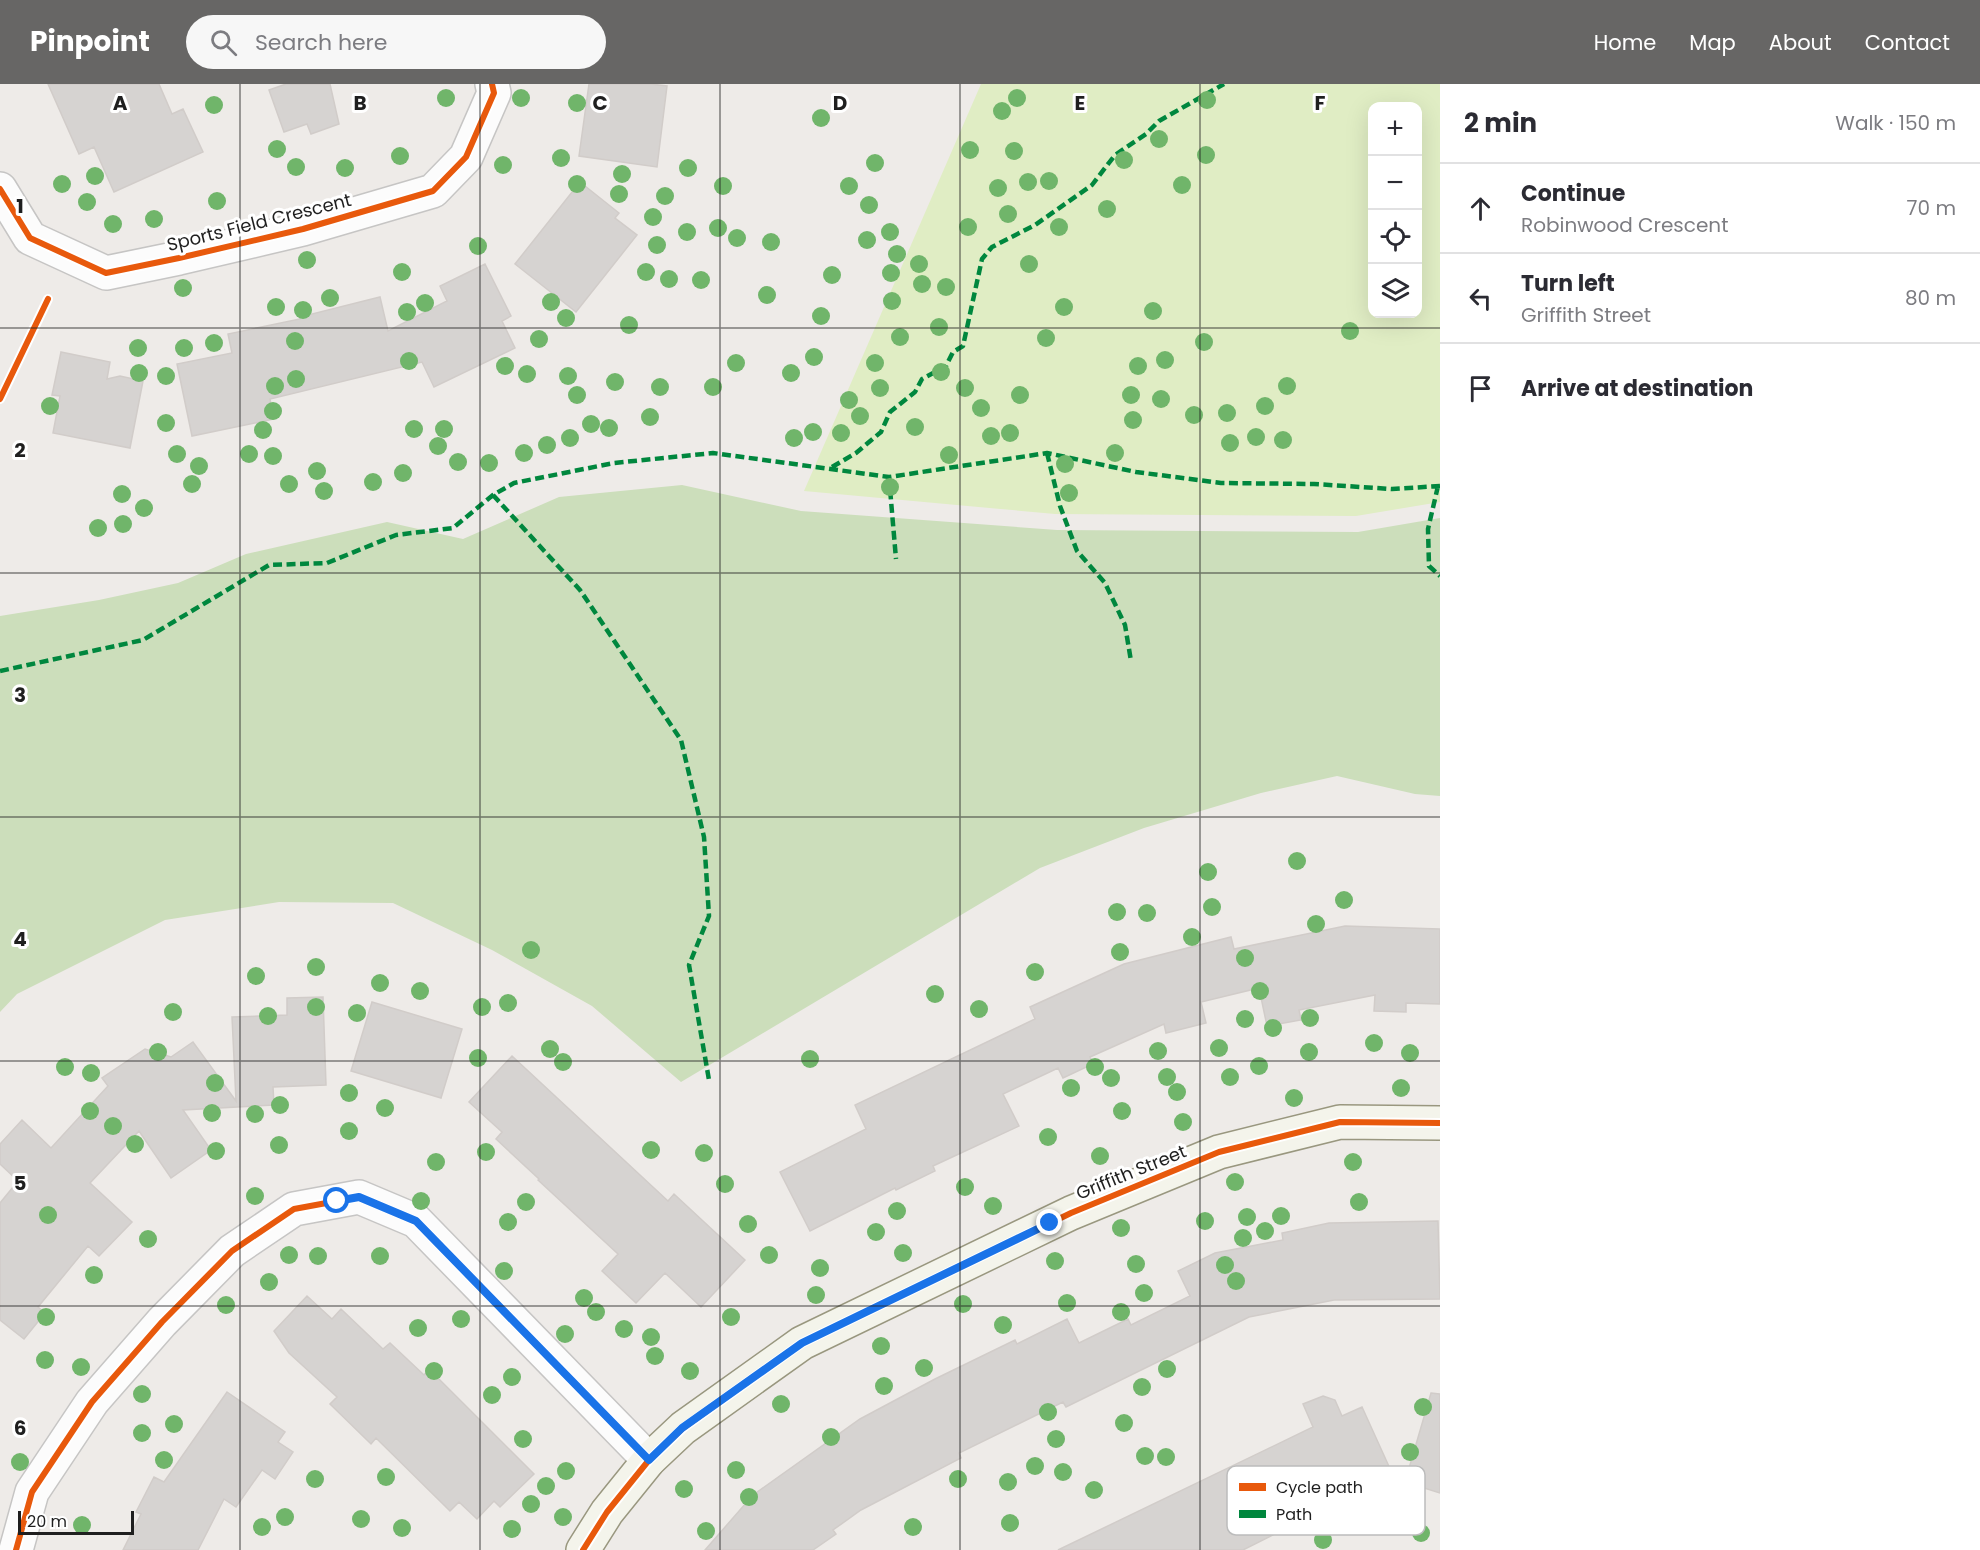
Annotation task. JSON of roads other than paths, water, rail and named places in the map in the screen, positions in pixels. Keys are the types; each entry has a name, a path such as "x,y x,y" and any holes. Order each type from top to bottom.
{"street":[{"name":"Sports Field Crescent","path":"0,189 30,238 106,273 179,258 303,229 433,191 466,157 494,93 492,84"},
{"name":"Griffith Street","path":"583,1550 607,1512 649,1460 682,1428 802,1343 1071,1213 1219,1152 1340,1122 1440,1124"},
{"path":"16,1550 32,1492 93,1402 162,1322 232,1251 294,1209 359,1197 416,1221 649,1460"}]}
